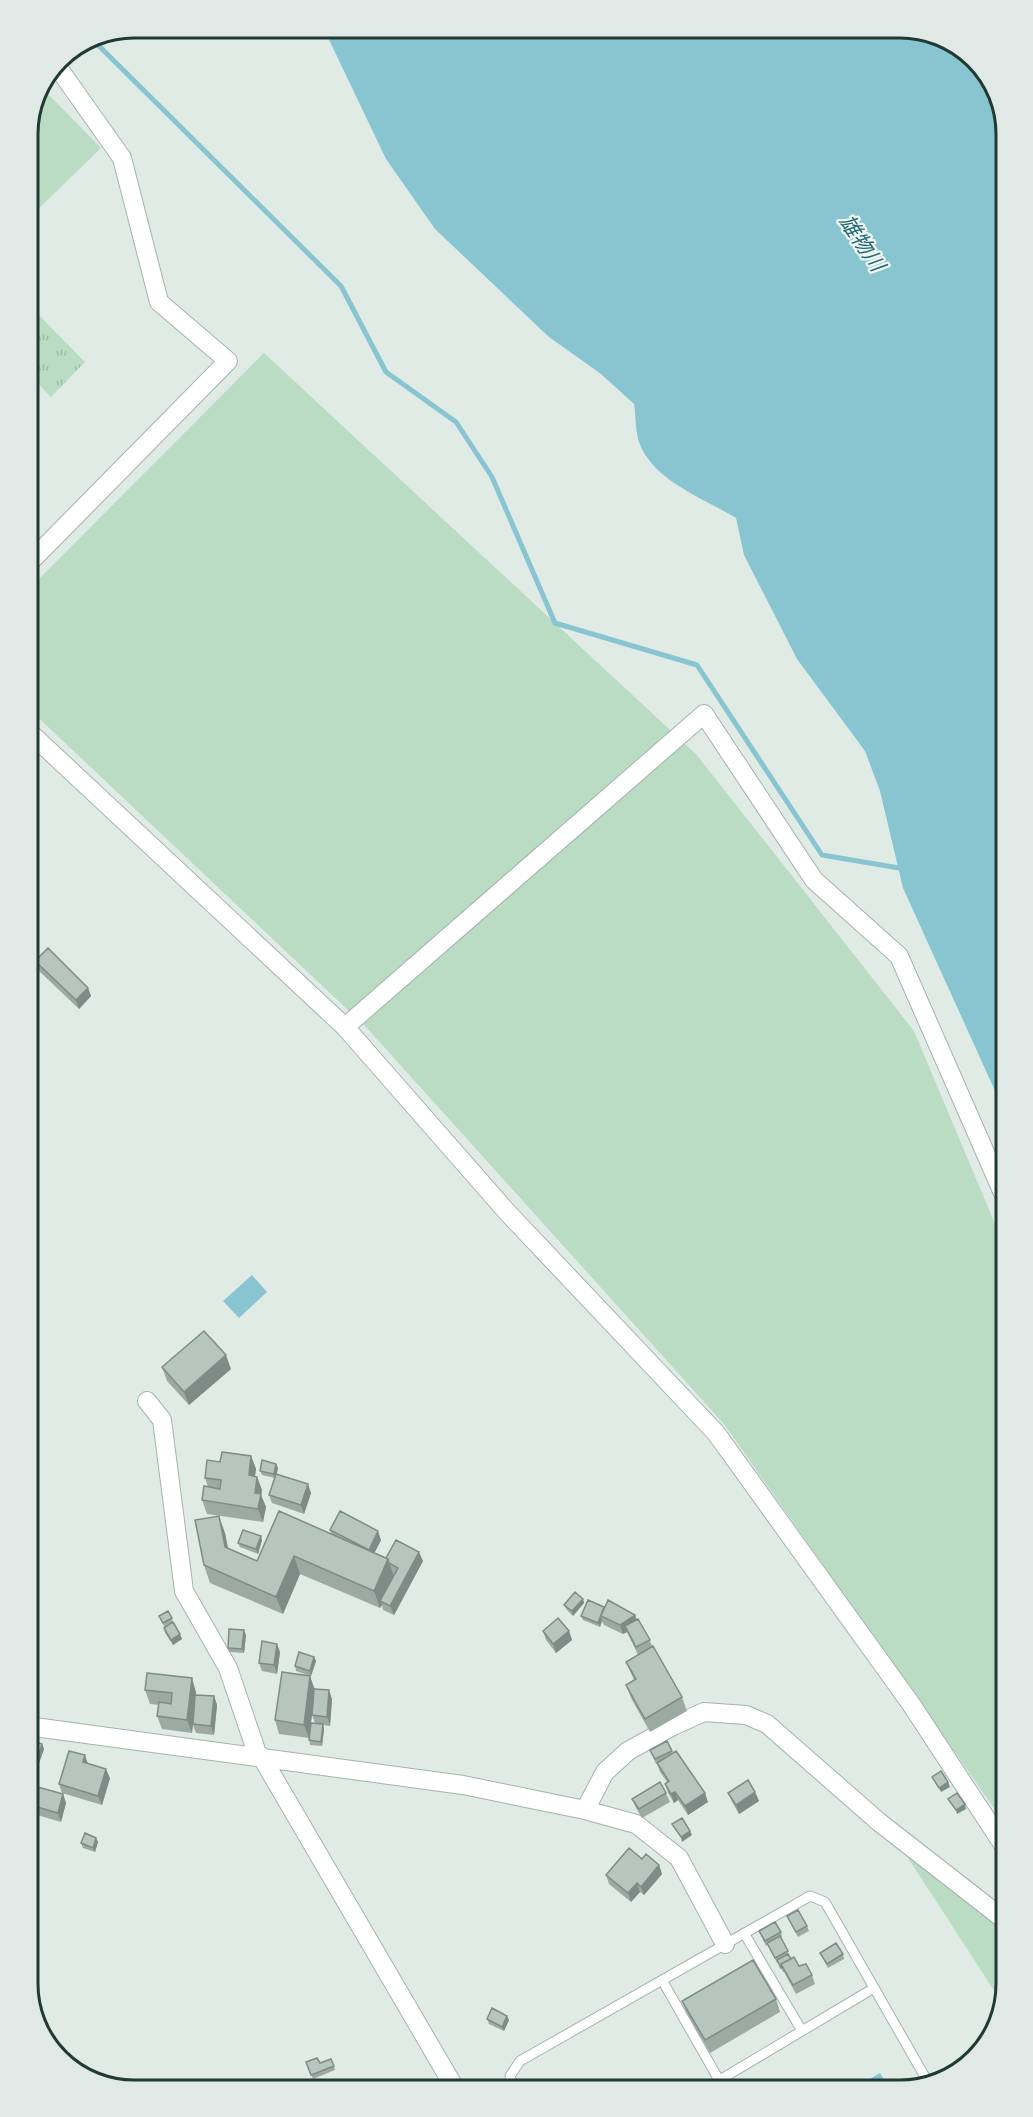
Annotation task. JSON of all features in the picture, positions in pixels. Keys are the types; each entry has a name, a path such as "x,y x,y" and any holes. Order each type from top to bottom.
{"street":[{"path":"38,554 228,361 159,302 122,158 61,71"},
{"path":"345,1027 704,714 814,880 899,956 996,1177"},
{"path":"38,740 345,1027 507,1212 716,1433 911,1704 996,1834"},
{"path":"147,1401 162,1420 184,1591 228,1668 260,1756 450,2079"},
{"path":"585,1810 605,1772 628,1751 704,1712 746,1715 767,1724 879,1822 996,1913"},
{"path":"38,1727 463,1785 585,1810 636,1824 678,1858 725,1944"}],"lane":[{"path":"511,2079 510,2076 520,2061 810,1896 825,1902 924,2076"},
{"path":"744,1933 802,2031"},
{"path":"662,1980 719,2080"},
{"path":"719,2080 874,1988"}],"green space":[{"path":"46,93 101,148 38,209 38,127"},
{"path":"38,314 85,362 51,397 38,383"},
{"path":"264,353 696,754 914,1031 996,1226 996,1811 724,1424 366,1027 38,717 38,580"},
{"path":"897,1841 996,1918 995,1992"}],"water":[{"name":"雄物川","path":"328,38 906,38 918,39 948,50 976,75 983,85 994,115 996,133 996,1093 903,888 880,791 865,751 797,659 744,555 736,518 680,487 655,467 639,442 634,404 601,374 549,337 435,229 386,159"},
{"path":"252,1275 267,1292 239,1318 223,1301"},
{"path":"880,2073 884,2080 868,2080"}],"building":[{"path":"48,948 88,988 76,1000 38,964 38,958"},
{"path":"204,1331 226,1355 184,1392 162,1367"},
{"path":"222,1452 251,1456 249,1475 257,1477 255,1493 261,1494 258,1509 202,1500 204,1486 220,1489 221,1480 205,1478 207,1460 220,1462"},
{"path":"262,1460 276,1464 274,1474 260,1471"},
{"path":"276,1474 308,1484 301,1505 269,1495"},
{"path":"279,1511 388,1559 374,1591 294,1556 276,1597 204,1565 195,1520 219,1516 225,1547 257,1561"},
{"path":"340,1511 378,1531 369,1550 330,1530"},
{"path":"243,1530 261,1536 256,1549 238,1543"},
{"path":"396,1540 419,1552 390,1606 380,1601 398,1568 389,1563 386,1558"},
{"path":"575,1592 583,1599 572,1611 564,1605"},
{"path":"588,1600 604,1607 598,1623 581,1616"},
{"path":"608,1600 635,1615 620,1625 601,1616"},
{"path":"168,1611 172,1618 163,1623 159,1616"},
{"path":"558,1618 569,1631 553,1644 543,1631"},
{"path":"638,1619 650,1640 636,1647 625,1626"},
{"path":"173,1622 180,1634 171,1640 164,1628"},
{"path":"229,1629 244,1630 242,1649 228,1648"},
{"path":"262,1641 277,1644 274,1665 259,1663"},
{"path":"653,1646 682,1697 645,1719 626,1685 636,1679 626,1662"},
{"path":"299,1652 314,1657 310,1671 295,1666"},
{"path":"282,1672 310,1676 304,1725 275,1720"},
{"path":"147,1673 192,1678 187,1720 157,1716 159,1702 171,1704 172,1693 145,1690"},
{"path":"314,1689 329,1690 327,1717 312,1715"},
{"path":"195,1695 214,1696 211,1726 193,1724"},
{"path":"311,1723 323,1724 321,1742 309,1740"},
{"path":"667,1741 672,1751 655,1759 650,1750"},
{"path":"38,1743 42,1744 38,1758"},
{"path":"69,1751 85,1755 83,1762 106,1769 98,1796 59,1784"},
{"path":"676,1751 705,1793 685,1806 675,1792 671,1794 665,1784 669,1781 657,1763"},
{"path":"941,1771 948,1782 939,1788 932,1777"},
{"path":"748,1780 755,1792 736,1805 728,1793"},
{"path":"660,1782 666,1793 639,1809 632,1799"},
{"path":"38,1787 63,1794 58,1813 38,1807"},
{"path":"957,1793 965,1804 956,1810 948,1799"},
{"path":"682,1818 690,1831 681,1837 672,1824"},
{"path":"85,1833 96,1838 93,1848 81,1843"},
{"path":"629,1848 642,1859 646,1854 659,1865 641,1887 637,1883 628,1893 606,1875"},
{"path":"798,1910 807,1926 796,1932 787,1916"},
{"path":"775,1922 781,1932 765,1941 759,1931"},
{"path":"780,1936 788,1951 775,1958 767,1943"},
{"path":"836,1943 843,1954 827,1964 820,1953"},
{"path":"788,1954 791,1959 781,1964 781,1968 777,1960"},
{"path":"794,1957 799,1966 806,1964 812,1975 793,1985 781,1964"},
{"path":"753,1960 776,1999 705,2040 682,2001"},
{"path":"492,2008 507,2016 502,2027 487,2019"},
{"path":"317,2058 320,2063 331,2059 334,2066 311,2075 306,2062"}],"waterway":[{"path":"98,45 341,286 386,372 456,422 492,477 555,623 697,665 822,855 899,868"}]}
